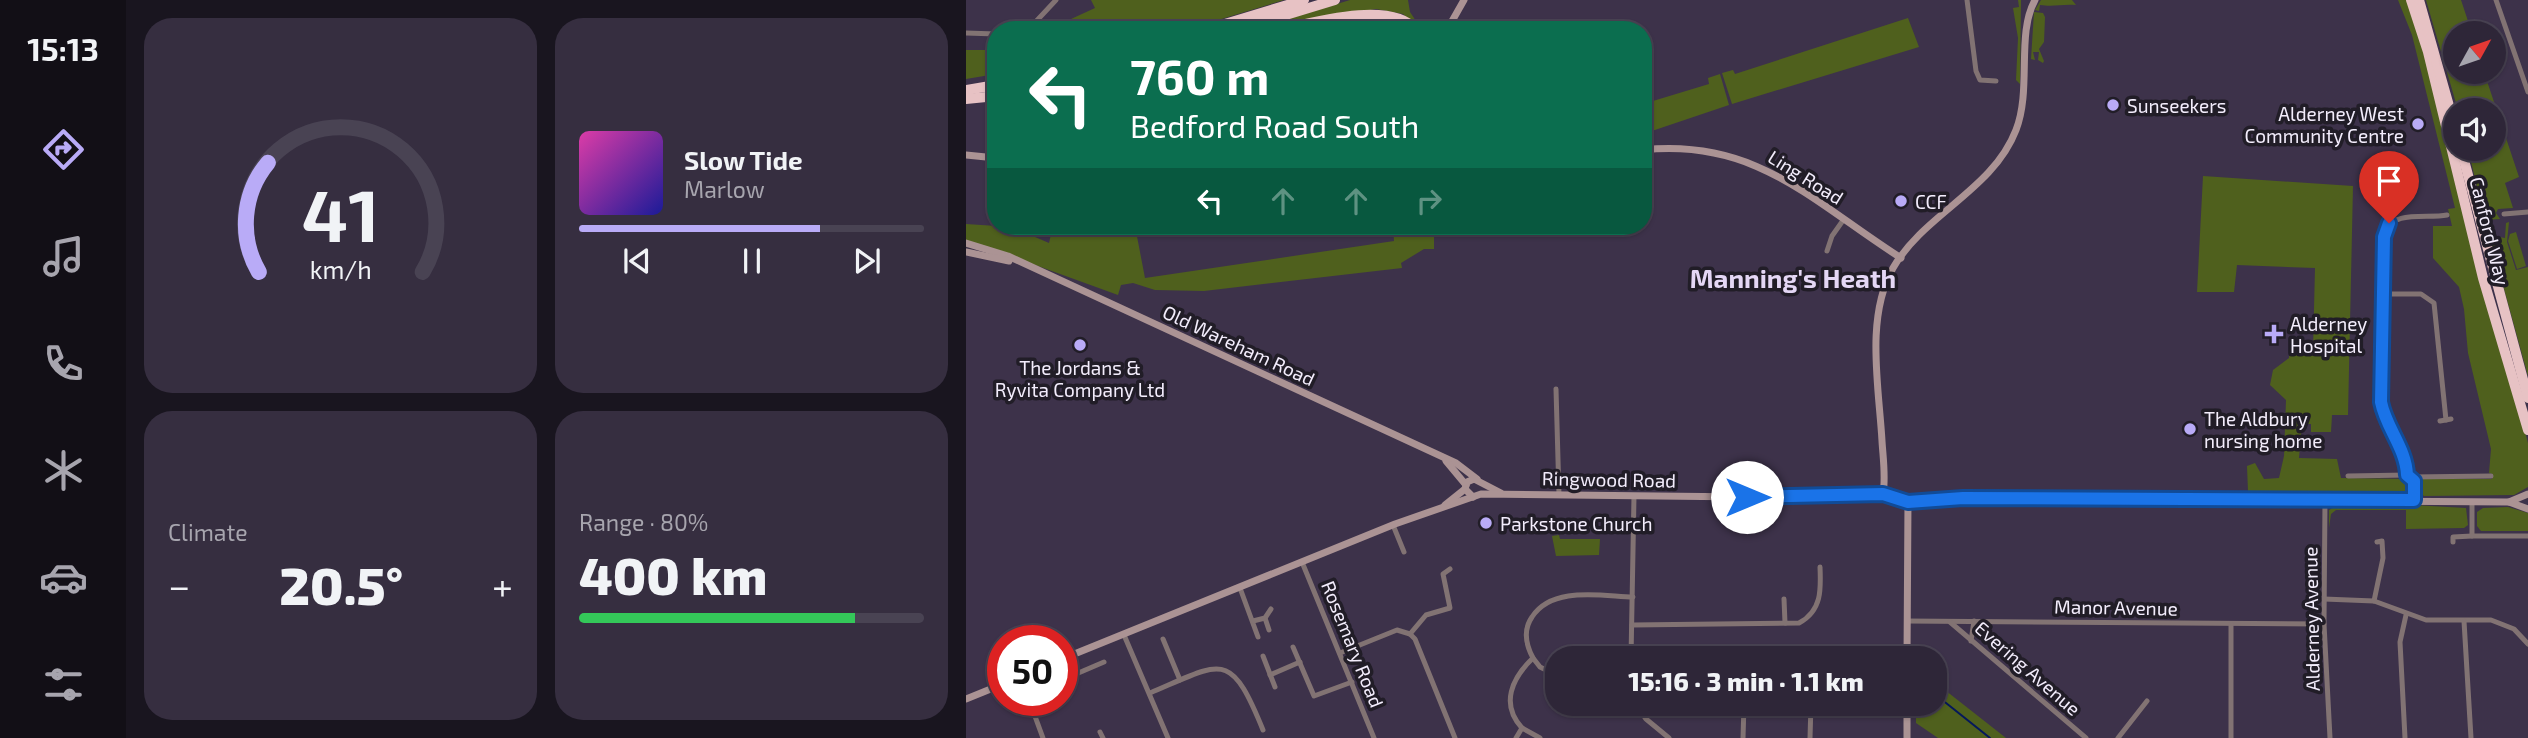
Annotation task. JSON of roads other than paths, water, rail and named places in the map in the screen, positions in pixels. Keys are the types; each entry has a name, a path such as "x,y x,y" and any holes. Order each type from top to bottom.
{"highway":[{"path":"1235,21 1304,0"},
{"path":"1266,21 1335,0"},
{"name":"Canford Way","path":"2411,0 2428,52 2483,278 2528,430"},
{"path":"2419,0 2447,98"},
{"path":"1327,21 1381,11 1399,15 1406,21"},
{"path":"966,90 987,86"},
{"path":"966,99 987,97"},
{"name":"Canford Way","path":"2464,161 2528,398"}],"street":[{"path":"1036,21 1056,0"},
{"path":"1452,21 1464,0"},
{"path":"1967,0 1976,71 1980,80 1996,81"},
{"path":"1883,494 1877,320 1888,279 1928,224 1993,167 2011,142 2024,100 2027,18 2035,0"},
{"path":"2496,0 2528,92"},
{"path":"966,33 987,34"},
{"name":"Ling Road","path":"1652,150 1697,149 1746,160 1775,173 1901,258"},
{"path":"966,155 987,157"},
{"path":"2504,214 2528,212"},
{"path":"2414,500 2404,454 2387,424 2381,402 2384,232 2389,223 2403,218 2446,215"},
{"path":"1827,251 1832,236 1844,219"},
{"name":"Old Wareham Road","path":"966,243 1020,262 1456,463 1479,480"},
{"name":"Old Wareham Road","path":"966,252 1020,262"},
{"path":"2383,294 2421,294 2434,303 2445,420"},
{"path":"1556,389 1559,495"},
{"name":"Old Wareham Road","path":"1443,458 1465,487 1477,496"},
{"path":"2348,476 2491,476"},
{"path":"1477,496 1479,480"},
{"name":"Ringwood Road","path":"1445,505 1465,487 1479,480 1505,494"},
{"name":"Ringwood Road","path":"1078,653 1393,525 1477,496 1883,494 1908,502 1965,498 2414,500 2508,502 2528,509"},
{"name":"Ringwood Road","path":"2508,502 2528,494"},
{"path":"1632,646 1634,496"},
{"name":"Alderney Avenue","path":"2325,500 2324,624 2330,738"},
{"path":"1907,646 1908,502"},
{"path":"2472,502 2472,536"},
{"path":"1393,525 1404,552"},
{"path":"2453,539 2472,536 2528,536"},
{"path":"2374,601 2384,558 2382,541 2377,542"},
{"name":"Rosemary Road","path":"1302,562 1374,738"},
{"path":"1632,625 1804,621 1817,606 1821,593 1820,567"},
{"path":"1410,634 1426,615 1450,608 1443,579 1443,574 1450,569"},
{"path":"1240,588 1258,637"},
{"path":"1545,670 1539,667 1527,643 1527,628 1544,603 1570,596 1633,597"},
{"path":"1784,599 1785,623"},
{"path":"2324,599 2374,601 2406,615 2426,620 2503,623 2527,639"},
{"path":"1253,621 1265,618 1271,609"},
{"path":"2405,738 2400,642 2406,615"},
{"path":"1265,618 1269,630"},
{"name":"Manor Avenue","path":"1907,621 2324,624"},
{"name":"Evering Avenue","path":"1950,621 2085,738"},
{"path":"1971,641 1974,621"},
{"path":"2464,621 2471,738"},
{"path":"2231,624 2231,738"},
{"path":"1340,653 1397,630 1410,634 1415,639 1455,738"},
{"path":"1124,635 1168,738"},
{"path":"1163,639 1180,680"},
{"path":"1293,647 1317,705"},
{"path":"1262,656 1275,687"},
{"path":"1533,658 1518,673 1509,698 1512,712 1522,728 1540,738"},
{"path":"1078,673 1104,662"},
{"path":"1270,675 1300,662"},
{"path":"1150,693 1206,669 1230,672 1242,682 1263,730"},
{"path":"1314,696 1352,682"},
{"path":"966,699 987,690"},
{"path":"2118,738 2147,701"},
{"path":"1035,716 1043,738"},
{"path":"1644,716 1669,738"},
{"path":"1744,716 1744,738"},
{"path":"1810,738 1811,716"},
{"path":"1907,716 1907,738"},
{"path":"1516,738 1522,728"}],"waterway":[{"path":"1947,704 1990,738"}],"place":[{"name":"Sunseekers","path":"2113,105"},
{"name":"Alderney West Community Centre","path":"2418,124"},
{"name":"CCF","path":"1901,201"},
{"name":"Alderney Hospital","path":"2274,334"},
{"name":"The Jordans & Ryvita Company Ltd","path":"1080,345"},
{"name":"The Aldbury nursing home","path":"2190,429"},
{"name":"Parkstone Church","path":"1486,523"}],"district":[{"name":"Manning's Heath","path":"1793,277"}]}
